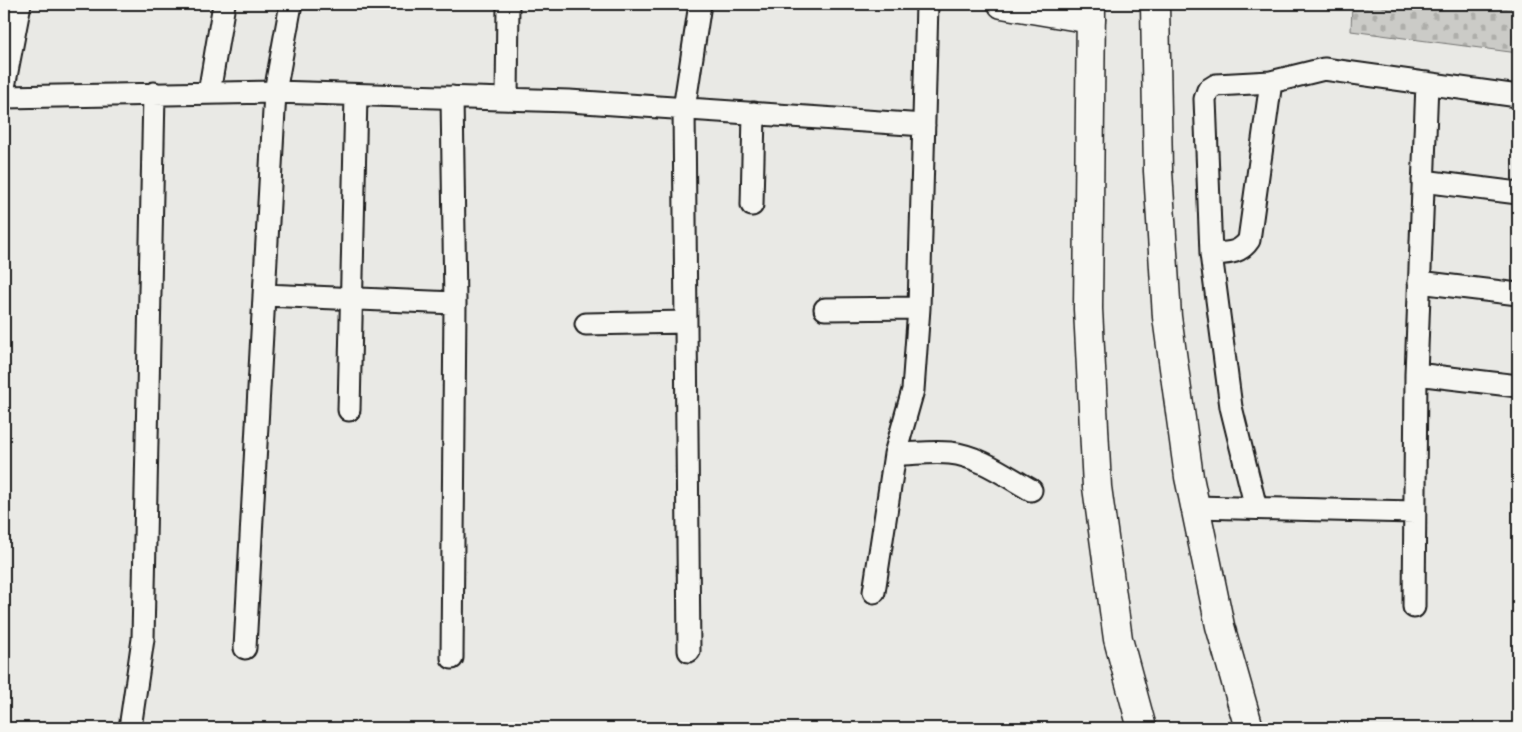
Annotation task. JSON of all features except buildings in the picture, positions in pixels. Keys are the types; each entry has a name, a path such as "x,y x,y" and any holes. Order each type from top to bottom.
{"main road":[{"path":"1002,4 1091,12 1088,309 1096,487 1118,639 1142,728"},
{"path":"1155,4 1158,171 1167,317 1188,477 1220,626 1249,728"}],"street":[{"path":"4,87 20,4"},
{"path":"209,92 224,4"},
{"path":"245,648 275,92 291,4"},
{"path":"507,99 508,4"},
{"path":"689,651 684,109 700,4"},
{"path":"874,592 895,454 913,390 919,308 926,4"},
{"path":"1256,508 1231,407 1211,254 1206,94 1216,85 1271,82 1324,69 1518,96"},
{"path":"1211,254 1236,252 1245,247 1249,240 1271,82"},
{"path":"1414,607 1416,374 1427,83"},
{"path":"4,97 209,92 356,94 507,99 924,125"},
{"path":"130,728 143,639 154,93"},
{"path":"349,410 356,94"},
{"path":"452,97 455,304 452,658"},
{"path":"752,205 754,114"},
{"path":"1424,181 1518,193"},
{"path":"1419,282 1518,294"},
{"path":"264,295 352,297 455,304"},
{"path":"825,309 919,308"},
{"path":"586,324 686,322"},
{"path":"1416,374 1518,386"},
{"path":"895,454 950,453 968,457 986,464 1031,490"},
{"path":"1195,507 1415,512"}],"green space":[{"path":"1352,4 1518,4 1518,53 1351,31"}]}
